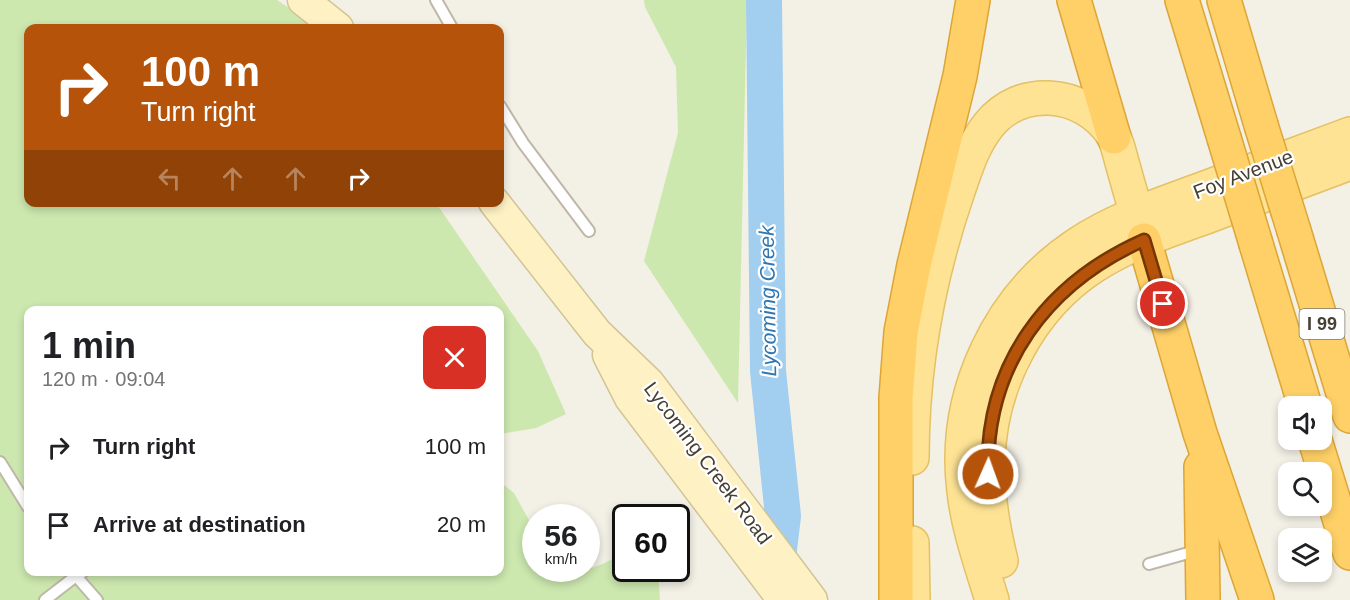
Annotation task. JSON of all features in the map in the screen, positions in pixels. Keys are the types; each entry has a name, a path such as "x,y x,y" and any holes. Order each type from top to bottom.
{"highway":[{"path":"896,600 896,398 901,332 914,265 957,86 973,0"},
{"path":"1074,0 1114,137"},
{"name":"I 99","path":"1182,0 1302,396"},
{"name":"I 99","path":"1224,0 1350,416"},
{"path":"1140,227 1200,433 1257,600"},
{"path":"1200,433 1203,600"},
{"path":"1319,450 1350,553"}],"main road":[{"path":"303,0 333,24"},
{"path":"913,600 912,432 916,367 922,325 934,270 952,208 969,159 984,131 994,119 1013,105 1034,98 1059,99 1084,108 1104,124 1114,137 1140,227"},
{"name":"Foy Avenue","path":"1140,227 1350,134"},
{"name":"Foy Avenue","path":"1140,227 1350,163"},
{"name":"Lycoming Creek Road","path":"498,207 597,333 649,383 812,600"},
{"path":"992,600 974,541 963,489 963,434 974,380 994,336 1023,294 1040,275 1077,244 1116,222 1140,227"},
{"path":"1012,600 995,537 988,487 990,437 1001,389 1009,368 1030,329 1059,295 1140,227"},
{"name":"Lycoming Creek Road","path":"597,333 630,398 783,600"}],"lane":[{"path":"436,0 450,24"},
{"path":"504,112 523,143 589,231"},
{"path":"0,462 24,501"},
{"path":"1149,564 1202,549"},
{"path":"45,600 73,576"},
{"path":"79,576 97,600"}],"green space":[{"path":"0,0 277,0 312,23 24,24 24,207 439,207 538,351 566,414 536,428 504,433 504,306 24,306 24,576 504,576 504,485 514,493 522,507 522,582 600,582 600,565 612,559 612,582 659,582 660,600 0,600"},
{"path":"644,0 747,0 738,403 644,261 678,133 676,67 645,7"}],"waterway":[{"name":"Lycoming Creek","path":"764,0 768,371 783,516 775,582"}],"route":[{"path":"988,474 994,413 1009,368 1030,329 1059,295 1092,267 1144,240 1163,304"}]}
